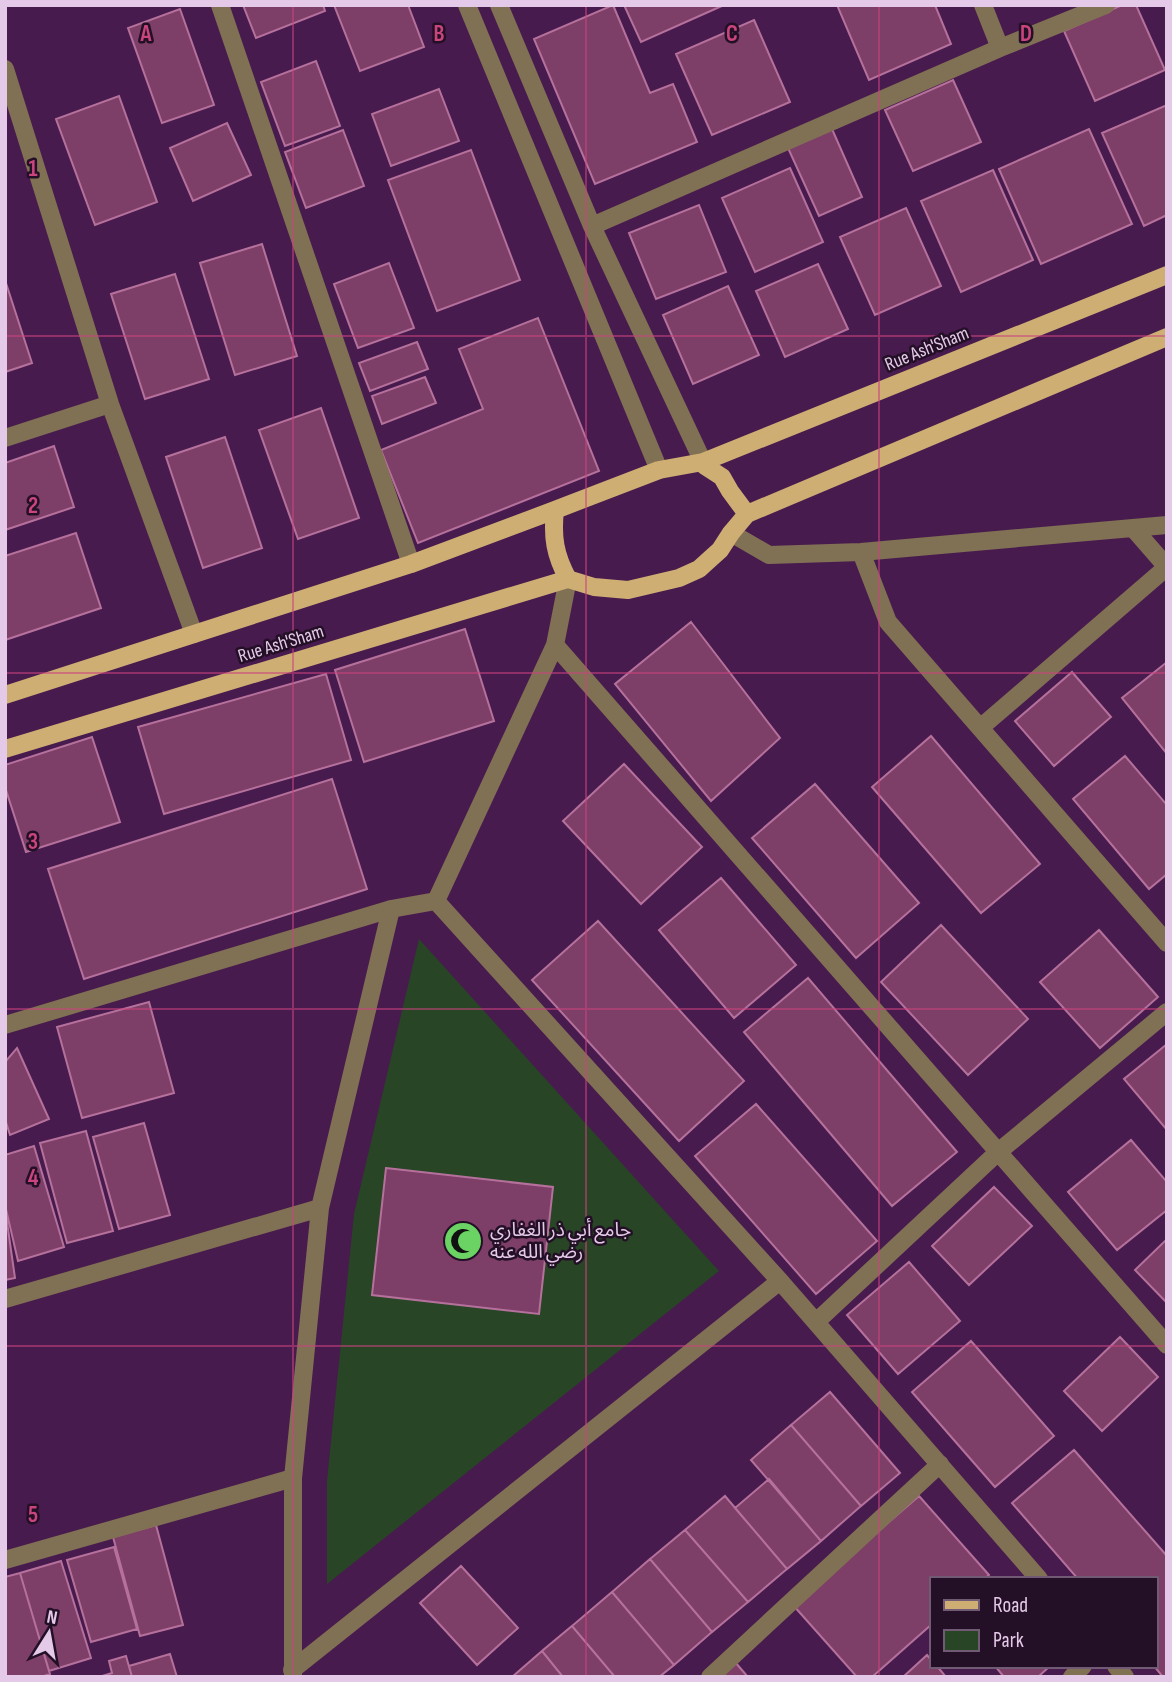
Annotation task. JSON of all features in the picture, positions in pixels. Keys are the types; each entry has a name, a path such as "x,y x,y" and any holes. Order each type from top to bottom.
{"main road":[{"name":"Rue Ash'Sham","path":"5,695 411,564 659,470 703,463 1167,275"},
{"path":"555,510 555,545 568,579 594,587 628,590 679,578 699,569 720,550 747,514 1167,337"},
{"path":"703,463 722,477 747,514"},
{"name":"Rue Ash'Sham","path":"5,749 568,579"}],"street":[{"path":"220,5 411,564"},
{"path":"467,5 659,470"},
{"path":"499,5 593,226 703,463"},
{"path":"983,5 1000,48"},
{"path":"593,226 1000,48 1106,5"},
{"path":"5,69 110,404 194,634"},
{"path":"5,438 110,404"},
{"path":"731,533 769,555 862,552 1167,525"},
{"path":"980,728 1167,567 1133,528"},
{"path":"862,552 888,622 1167,943"},
{"path":"436,901 555,645 568,579"},
{"path":"555,645 1167,1345"},
{"path":"5,1025 391,909 436,901"},
{"path":"436,901 780,1281 1038,1577"},
{"path":"293,1673 293,1478 320,1208 391,909"},
{"path":"816,1322 997,1153 1167,1012"},
{"path":"5,1300 320,1208"},
{"path":"293,1673 780,1281"},
{"path":"709,1677 940,1464"},
{"path":"5,1560 293,1478"}],"green space":[{"path":"419,939 719,1271 327,1584 327,1481 354,1214"}],"building":[{"path":"243,5 323,5 325,11 256,38"},
{"path":"334,5 408,5 424,47 360,71"},
{"path":"613,5 650,93 673,84 697,142 595,184 534,39"},
{"path":"624,5 724,5 641,42"},
{"path":"837,5 935,5 951,44 869,80"},
{"path":"1122,5 1136,5 1165,70 1095,101 1064,31"},
{"path":"180,9 214,105 162,123 128,28"},
{"path":"754,20 790,102 712,135 676,54"},
{"path":"316,61 340,126 285,146 261,82"},
{"path":"953,80 981,142 913,171 885,110"},
{"path":"439,89 459,141 391,166 372,114"},
{"path":"119,96 157,202 95,225 56,119"},
{"path":"1167,105 1167,215 1144,226 1102,133"},
{"path":"227,123 251,175 193,201 170,148"},
{"path":"832,129 862,197 819,216 788,148"},
{"path":"1089,129 1132,224 1041,264 999,169"},
{"path":"343,130 364,186 306,208 285,152"},
{"path":"471,150 520,280 437,311 388,180"},
{"path":"790,168 823,242 755,272 722,198"},
{"path":"993,170 1033,260 961,292 921,201"},
{"path":"699,205 726,272 656,299 629,233"},
{"path":"906,208 941,286 875,315 840,237"},
{"path":"262,244 297,356 235,375 200,263"},
{"path":"389,263 414,328 358,348 334,284"},
{"path":"818,264 848,329 785,357 756,291"},
{"path":"175,274 209,379 145,399 111,294"},
{"path":"5,280 32,363 5,372"},
{"path":"728,286 759,355 693,384 663,315"},
{"path":"538,318 599,471 418,543 381,450 483,409 459,349"},
{"path":"417,342 428,369 370,391 359,363"},
{"path":"425,377 436,403 382,424 372,396"},
{"path":"321,408 359,518 298,539 259,430"},
{"path":"225,437 262,548 203,568 166,457"},
{"path":"54,446 74,507 5,530 5,463"},
{"path":"76,533 101,608 5,640 5,556"},
{"path":"691,622 780,738 711,801 615,684"},
{"path":"465,629 494,721 364,762 335,670"},
{"path":"1167,662 1167,754 1122,698"},
{"path":"1072,672 1111,717 1054,766 1015,721"},
{"path":"326,674 351,760 164,814 138,727"},
{"path":"931,736 1040,864 981,913 872,787"},
{"path":"92,737 120,822 26,852 5,787 5,765"},
{"path":"1125,756 1167,805 1167,874 1149,889 1073,799"},
{"path":"624,764 702,847 641,904 563,821"},
{"path":"332,779 367,889 84,979 48,869"},
{"path":"815,784 919,903 856,958 752,838"},
{"path":"721,878 796,965 734,1018 659,930"},
{"path":"598,921 744,1081 679,1141 532,980"},
{"path":"941,925 1028,1019 968,1075 881,982"},
{"path":"1099,930 1158,997 1100,1048 1040,982"},
{"path":"808,978 957,1152 892,1206 744,1032"},
{"path":"149,1002 174,1093 82,1118 57,1027"},
{"path":"1167,1044 1167,1130 1124,1079"},
{"path":"17,1048 49,1119 10,1135 5,1119 5,1062"},
{"path":"756,1104 877,1241 816,1294 695,1156"},
{"path":"144,1123 170,1215 119,1229 93,1137"},
{"path":"86,1131 113,1231 67,1243 40,1143"},
{"path":"1131,1140 1167,1182 1167,1210 1117,1250 1068,1192"},
{"path":"34,1146 64,1247 18,1261 5,1205 5,1155"},
{"name":"جامع أبي ذر الغفاري رضي الله عنه","path":"386,1168 553,1187 539,1314 372,1295"},
{"path":"994,1187 1032,1226 969,1285 932,1246"},
{"path":"5,1208 15,1278 5,1280"},
{"path":"1167,1239 1167,1303 1135,1270"},
{"path":"909,1262 960,1321 898,1374 847,1315"},
{"path":"1120,1337 1158,1377 1102,1431 1064,1391"},
{"path":"971,1341 1054,1436 995,1487 912,1392"},
{"path":"830,1392 900,1473 861,1506 791,1425"},
{"path":"791,1425 861,1506 821,1541 751,1460"},
{"path":"1074,1450 1167,1556 1167,1677 1163,1677 1156,1668 1158,1668 1158,1577 1076,1577 1012,1503"},
{"path":"769,1479 821,1541 787,1569 735,1508"},
{"path":"725,1496 787,1569 748,1602 685,1530"},
{"path":"919,1496 989,1575 930,1577 930,1626 872,1677 857,1677 793,1605"},
{"path":"156,1525 183,1625 140,1636 113,1537"},
{"path":"685,1530 748,1602 712,1632 650,1559"},
{"path":"114,1547 137,1629 91,1642 67,1560"},
{"path":"650,1559 712,1632 674,1665 612,1592"},
{"path":"61,1561 91,1658 49,1671 20,1573"},
{"path":"461,1566 518,1628 477,1665 420,1603"},
{"path":"20,1573 50,1674 41,1677 5,1677 5,1577"},
{"path":"612,1592 674,1665 659,1677 615,1677 572,1626"},
{"path":"572,1626 615,1677 563,1677 542,1651"},
{"path":"542,1651 563,1677 512,1677"},
{"path":"170,1654 177,1677 132,1677 129,1666"},
{"path":"927,1655 930,1659 930,1668 939,1668 946,1677 903,1677"},
{"path":"126,1656 132,1677 99,1677 112,1673 109,1661"},
{"path":"735,1662 748,1677 720,1677"},
{"path":"997,1668 1048,1668 1038,1677 1004,1677"}],"place":[{"name":"جامع أبي ذر الغفاري رضي الله عنه","path":"463,1241"}]}
